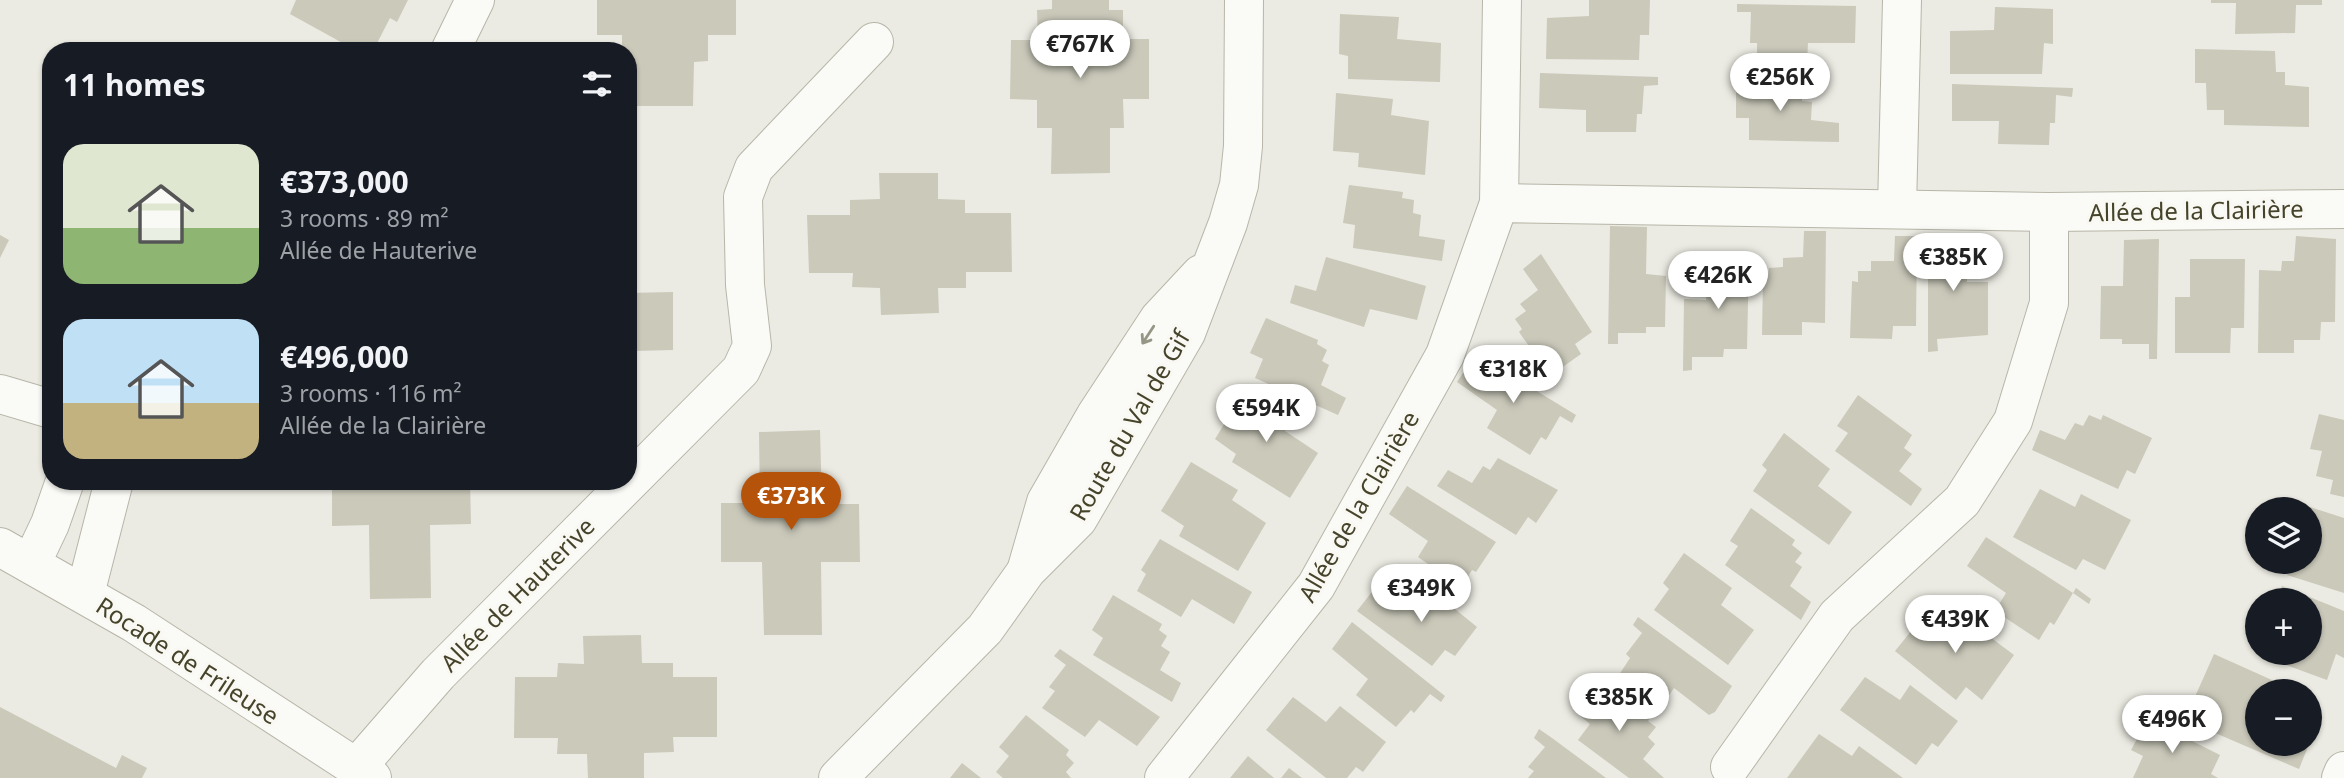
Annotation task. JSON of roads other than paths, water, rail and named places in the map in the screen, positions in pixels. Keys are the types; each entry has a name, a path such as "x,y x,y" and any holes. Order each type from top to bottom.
{"street":[{"path":"454,42 475,0"},
{"name":"Route du Val de Gif","path":"838,778 985,629 1027,570 1046,502 1096,415 1159,319 1209,265 1228,223 1239,186 1244,146 1244,0"},
{"name":"Allée de la Clairière","path":"1164,778 1316,586 1445,355 1499,203 1502,0"},
{"path":"1898,209 1902,0"},
{"name":"Allée de Hauterive","path":"637,474 741,370 752,346 745,285 743,197 754,168 874,42"},
{"name":"Allée de la Clairière","path":"1499,203 2049,212 2344,203"},
{"path":"1730,766 1837,616 1962,501 2013,421 2049,303 2049,212"},
{"path":"0,394 42,406"},
{"path":"15,556 50,524 62,490"},
{"path":"85,594 112,490"},
{"name":"Allée de Hauterive","path":"364,772 438,674 621,490"},
{"name":"Rocade de Frileuse","path":"15,556 85,594 364,772"},
{"path":"2341,778 2344,771"}]}
